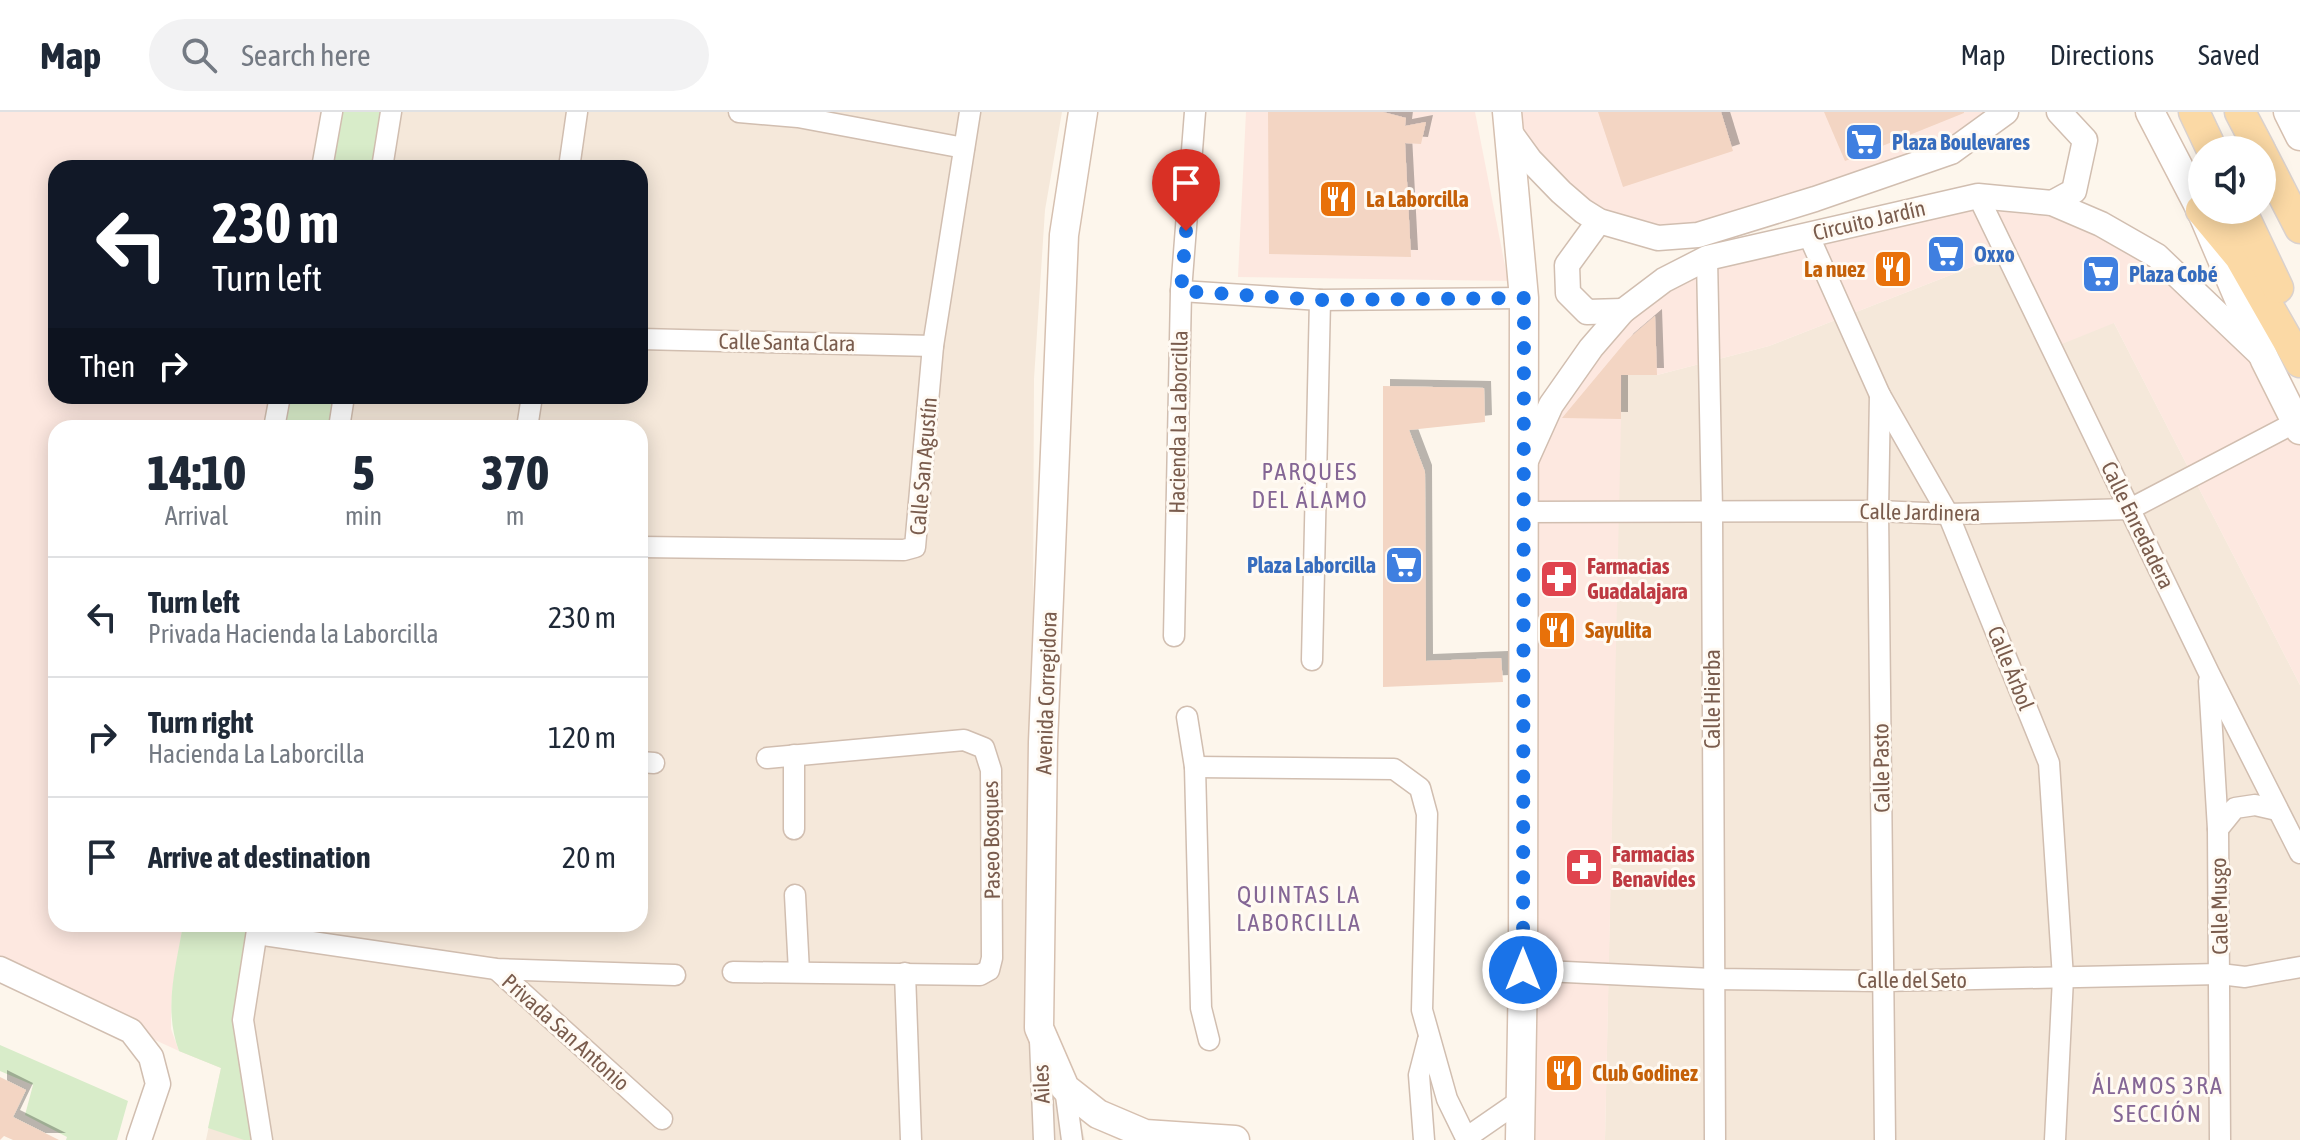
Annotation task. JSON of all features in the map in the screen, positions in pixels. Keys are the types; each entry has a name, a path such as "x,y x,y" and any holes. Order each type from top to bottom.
{"main road":[{"name":"Avenida Corregidora","path":"1083,112 1064,235 1043,742 1039,1028 1065,1088 1098,1114 1145,1134 1235,1140"},
{"path":"2150,112 2188,185"},
{"path":"2194,112 2205,136"},
{"path":"2240,112 2253,136"},
{"path":"2288,112 2300,136"},
{"path":"1508,122 1524,298 1520,1140"},
{"path":"2276,181 2300,228"},
{"path":"2207,224 2265,360 2298,426"},
{"path":"2213,224 2240,257 2300,362"},
{"path":"2248,224 2300,333"}],"street":[{"path":"323,160 332,112"},
{"path":"383,160 391,112"},
{"path":"570,160 577,112"},
{"path":"739,112 798,117 964,148"},
{"name":"Calle San Agustín","path":"648,547 904,550 915,547 933,346 970,112"},
{"name":"Hacienda La Laborcilla","path":"1174,636 1181,291 1195,112"},
{"name":"Circuito Jardín","path":"1508,122 1530,160 1561,192 1599,221 1658,238 1698,235 1951,152 2006,112"},
{"path":"2052,203 2074,191 2085,140 2059,112"},
{"name":"Circuito Jardín","path":"1523,467 1551,405 1591,348 1623,311 1664,280 1707,258 1978,196 2052,203 2101,224 2157,256 2265,360"},
{"name":"Calle Enredadera","path":"1978,196 2209,673 2300,853"},
{"path":"1599,221 1567,265 1568,293 1587,312 1623,311"},
{"name":"Calle Árbol","path":"1808,234 1880,395 1948,514 2049,763 2063,978 2055,1140"},
{"name":"Calle Hierba","path":"1707,258 1712,510 1715,1140"},
{"path":"1181,291 1320,300 1524,298"},
{"path":"1312,660 1320,300"},
{"name":"Calle Santa Clara","path":"648,339 933,346"},
{"name":"Calle Pasto","path":"1880,395 1878,511 1885,1140"},
{"name":"Calle Jardinera","path":"1523,512 1712,510 1948,514 2130,509 2298,426"},
{"name":"Calle Musgo","path":"2209,673 2218,829 2220,1140"},
{"path":"1187,717 1195,767 1201,1008 1209,1040"},
{"name":"Paseo Bosques","path":"733,972 980,975 989,970 992,958 991,770 984,748 964,740 767,758"},
{"path":"794,755 794,829"},
{"path":"1195,767 1394,769 1420,788 1427,814 1422,1010 1447,1099 1466,1139 1521,1100"},
{"path":"2218,829 2235,808 2255,805 2277,810"},
{"path":"795,895 799,972"},
{"path":"257,932 243,1020 262,1140"},
{"path":"275,932 496,969"},
{"name":"Calle del Seto","path":"1523,970 1712,979 1882,981 2220,974 2245,977 2300,967"},
{"path":"0,969 131,1031 151,1057 158,1084 139,1140"},
{"name":"Privada San Antonio","path":"496,969 675,975"},
{"name":"Privada San Antonio","path":"496,969 662,1119"},
{"path":"905,973 911,1140"},
{"name":"Ailes","path":"1039,1028 1044,1140"},
{"path":"1424,1140 1419,1075 1429,1036"},
{"path":"1065,1088 1071,1132"},
{"path":"1043,1118 1071,1132"}],"shaded area":[{"path":"0,112 321,112 312,160 48,160 48,404 272,404 268,420 48,420 48,932 182,932 171,1015 171,1029 179,1051 0,969"},
{"path":"321,112 1062,112 1045,210 1034,379 1031,1073 1082,1128 1085,1140 206,1140 221,1068 179,1051 183,932 648,932 648,420 268,420 272,404 648,404 648,160 312,160"},
{"path":"1246,112 1475,112 1508,281 1238,277"},
{"path":"1507,112 2006,112 1951,152 1698,235 1583,211"},
{"path":"1978,196 2101,224 2265,360 2300,430 2300,685 2114,323 2062,344 2012,251 1769,346 1657,375 1622,375 1605,1140 1520,1140 1523,467 1551,405 1664,280"},
{"path":"2012,251 2114,323 2300,685 2300,1140 1605,1140 1621,375 1657,375 1769,346"}],"green space":[{"path":"321,112 391,112 383,160 312,160"},
{"path":"272,404 343,404 340,420 268,420"},
{"path":"182,932 257,932 243,1020 262,1140 244,1140 208,1128 221,1068 179,1051 171,1004"},
{"path":"0,1045 128,1101 117,1140 66,1140 67,1137 25,1115 33,1085 0,1071"}],"building":[{"name":"La Laborcilla","path":"1268,112 1383,112 1406,118 1405,126 1426,122 1421,144 1405,143 1411,257 1269,254"},
{"path":"1598,112 1721,112 1733,151 1623,187"},
{"name":"Plaza Boulevares","path":"1824,112 1964,112 1964,113 1845,161"},
{"path":"1655,316 1657,375 1621,375 1621,419 1562,418 1627,340"},
{"name":"Plaza Laborcilla","path":"1383,386 1484,388 1485,422 1409,430 1425,472 1426,661 1501,658 1503,682 1383,687"},
{"path":"0,1077 26,1090 13,1117 59,1140 13,1140 4,1136 0,1140"}],"place":[{"name":"Plaza Boulevares","path":"1864,142"},
{"name":"La Laborcilla","path":"1338,199"},
{"name":"Oxxo","path":"1946,254"},
{"name":"La nuez","path":"1893,269"},
{"name":"Plaza Cobé","path":"2101,274"},
{"name":"Plaza Laborcilla","path":"1404,565"},
{"name":"Farmacias Guadalajara","path":"1559,579"},
{"name":"Sayulita","path":"1557,630"},
{"name":"Farmacias Benavides","path":"1584,867"},
{"name":"Club Godinez","path":"1564,1073"}],"district":[{"name":"PARQUES DEL ÁLAMO","path":"1310,486"},
{"name":"QUINTAS LA LABORCILLA","path":"1299,909"},
{"name":"ÁLAMOS 3RA SECCIÓN","path":"2158,1100"}],"route":[{"path":"1186,231 1181,291 1320,300 1524,298 1523,970"}]}
